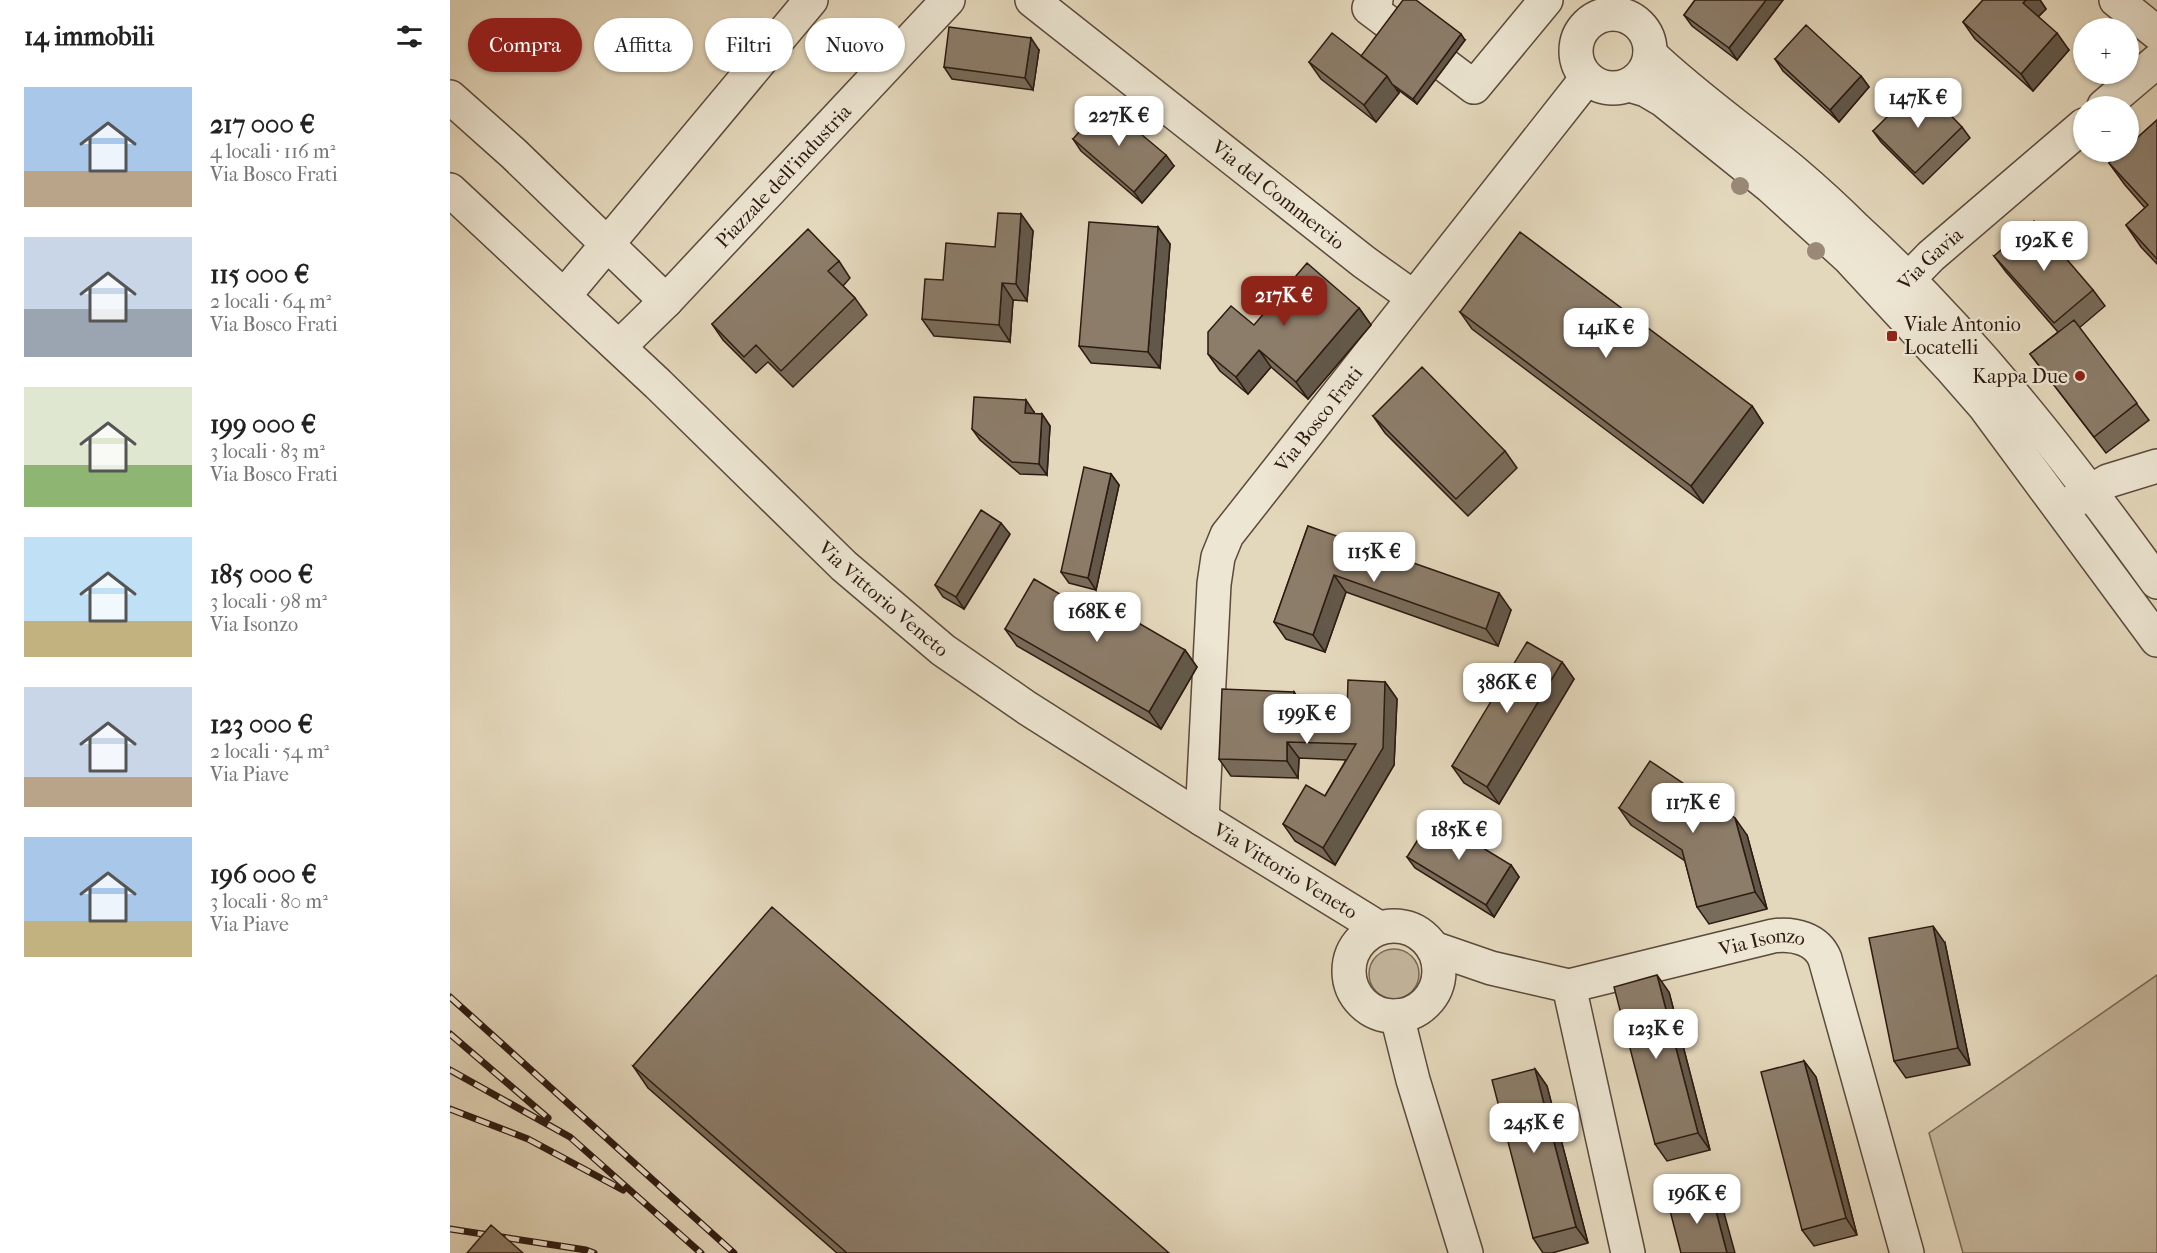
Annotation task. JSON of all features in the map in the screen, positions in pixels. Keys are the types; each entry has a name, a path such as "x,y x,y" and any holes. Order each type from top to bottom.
{"street":[{"path":"564,296 811,0"},
{"name":"Via del Commercio","path":"1032,0 1364,262 1413,297"},
{"path":"1376,0 1369,8 1474,87 1546,0"},
{"path":"1551,0 1584,26"},
{"path":"2116,0 2157,33"},
{"name":"Piazzale dell'industria","path":"619,347 666,301 945,1"},
{"path":"1642,10 1650,54 1647,66 1640,77 1629,85 1617,88 1604,87 1587,78 1577,63 1575,50 1577,37 1584,26 1603,14 1615,13 1627,16 1642,10"},
{"path":"1650,54 1678,81 1808,185 1855,227 1950,367 1985,407 2157,640"},
{"path":"2116,96 2157,61"},
{"name":"Via Bosco Frati","path":"1202,819 1216,567 1221,546 1232,526 1587,78"},
{"path":"1629,85 1647,90 1663,100 1771,187 1849,258 1899,290 1981,358 2089,491 2157,582"},
{"path":"450,97 514,154 666,301"},
{"name":"Via Gavia","path":"1899,290 1931,256 2073,133"},
{"name":"Via Vittorio Veneto","path":"450,190 619,347 844,566 943,650 1027,708 1379,928"},
{"path":"2060,510 2108,480 2157,466"},
{"path":"1394,926 1409,928 1423,936 1433,948 1438,962 1439,977 1434,992 1425,1004 1412,1012 1397,1016 1383,1015 1369,1010 1358,1000 1351,987 1348,973 1350,958 1366,935 1379,928 1394,926"},
{"name":"Via Isonzo","path":"1433,948 1491,968 1569,986 1773,936 1796,937 1811,942 1826,959 1907,1253"},
{"path":"1569,986 1628,1253"},
{"path":"1397,1016 1413,1080 1466,1253"}],"shaded area":[{"path":"1394,949 1412,956 1419,974 1412,992 1394,999 1376,992 1369,974 1376,956"},
{"path":"2157,975 2157,1253 1963,1253 1929,1133"}],"building":[{"path":"1403,0 1416,0 1461,34 1413,99 1392,84 1387,76 1361,56"},
{"path":"1695,0 1766,0 1729,48 1684,15"},
{"path":"1983,0 2026,0 2023,3 2057,33 2021,74 1963,22"},
{"path":"1806,25 1861,76 1830,110 1775,59"},
{"path":"949,27 1031,38 1025,78 944,67"},
{"path":"1332,33 1387,76 1364,105 1309,62"},
{"path":"1920,84 1962,127 1915,173 1873,131"},
{"path":"1104,103 1166,155 1134,192 1073,139"},
{"path":"2157,120 2157,259 2126,225 2148,205 2109,163 2139,162 2139,136"},
{"path":"998,213 1021,214 1016,284 1002,283 999,325 922,319 925,279 943,280 946,243 995,247"},
{"path":"2034,221 2093,290 2054,323 1994,256"},
{"path":"1089,222 1158,227 1148,352 1079,346"},
{"path":"808,229 839,261 828,271 855,298 781,371 756,345 744,357 712,324"},
{"path":"1520,232 1752,406 1691,486 1460,312"},
{"path":"1307,263 1359,308 1296,382 1259,350 1236,377 1208,354 1208,332 1231,306 1254,325"},
{"path":"2074,320 2137,403 2094,437 2030,354"},
{"path":"1422,367 1505,451 1456,499 1373,416"},
{"path":"974,397 1026,400 1025,413 1042,414 1039,464 1012,462 972,429"},
{"path":"1084,467 1111,474 1088,578 1061,572"},
{"path":"981,510 1001,523 956,597 935,585"},
{"path":"1308,526 1499,593 1486,629 1334,575 1313,635 1274,622"},
{"path":"1034,579 1087,610 1094,597 1185,650 1149,712 1005,629"},
{"path":"1527,642 1562,662 1487,787 1452,766"},
{"path":"1348,680 1385,682 1383,748 1323,848 1283,824 1306,785 1325,796 1356,744 1287,742 1287,761 1219,759 1222,689 1294,692 1293,711 1347,713"},
{"path":"1650,761 1735,818 1755,892 1697,907 1682,850 1619,808"},
{"path":"1432,817 1511,865 1486,905 1407,857"},
{"path":"772,907 1169,1253 847,1253 633,1066"},
{"path":"1933,926 1958,1048 1894,1061 1869,938"},
{"path":"1657,975 1698,1133 1655,1144 1614,987"},
{"path":"1804,1061 1846,1218 1802,1230 1761,1072"},
{"path":"1535,1069 1576,1227 1533,1238 1492,1080"},
{"path":"1711,1192 1727,1253 1681,1253 1668,1203"},
{"path":"491,1225 523,1253 467,1253"}],"railway":[{"path":"450,997 734,1253"},
{"path":"450,1034 548,1118"},
{"path":"450,1070 570,1137 701,1253"},
{"path":"450,1109 528,1139 623,1190"},
{"path":"450,1229 594,1253"}],"place":[{"name":"Viale Antonio Locatelli","path":"1892,336"},
{"name":"Kappa Due","path":"2080,376"}]}
